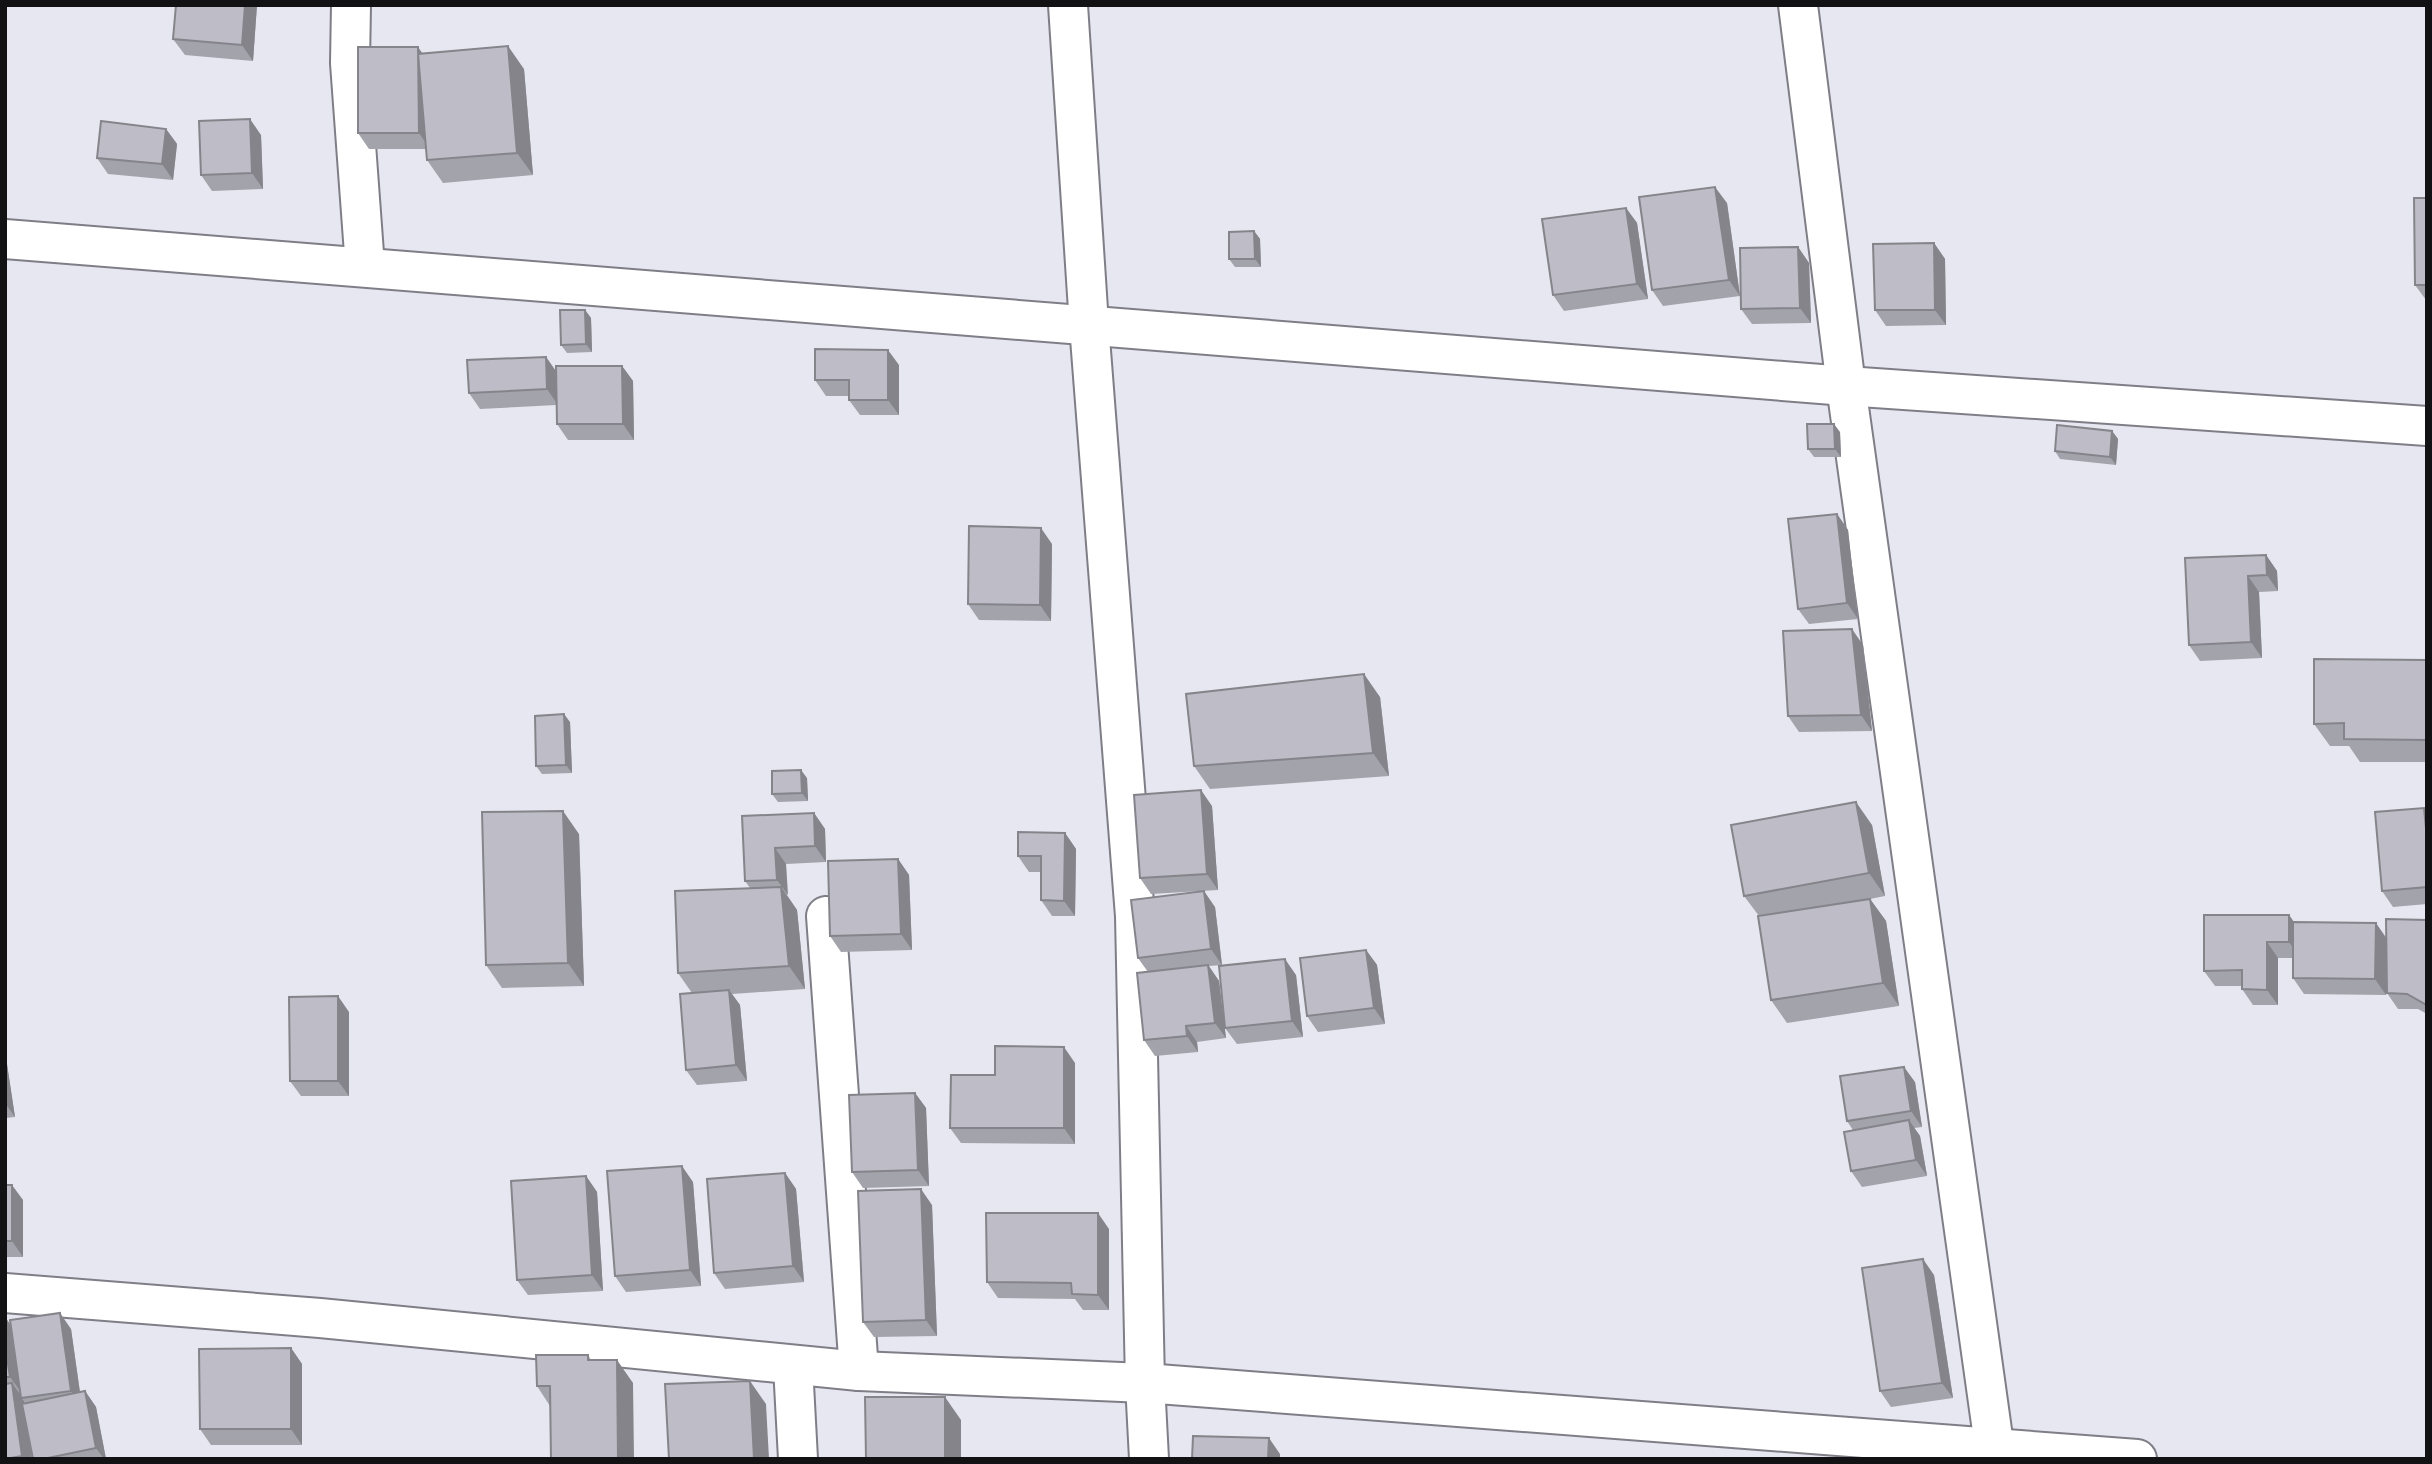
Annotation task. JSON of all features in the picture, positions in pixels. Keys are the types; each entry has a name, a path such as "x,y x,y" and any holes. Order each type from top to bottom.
{"street":[{"path":"351,5 350,63 365,267"},
{"path":"1068,5 1088,325 1135,916 1149,1459"},
{"path":"1798,5 1846,386 1995,1453"},
{"path":"5,239 1846,386 2427,426"},
{"path":"826,916 859,1371"},
{"path":"5,1293 320,1318 793,1366 1145,1383 1995,1453 2137,1459"},
{"path":"793,1366 798,1459"}],"building":[{"path":"176,5 245,5 242,45 173,39"},
{"path":"508,46 517,153 427,160 418,54"},
{"path":"358,47 418,47 419,133 358,133"},
{"path":"250,119 252,173 201,175 199,121"},
{"path":"101,121 166,129 162,164 97,158"},
{"path":"1715,187 1729,280 1652,290 1639,197"},
{"path":"2414,198 2427,198 2427,285 2415,285"},
{"path":"1626,208 1637,284 1553,295 1542,219"},
{"path":"1254,231 1255,259 1229,259 1229,232"},
{"path":"1934,243 1935,310 1875,310 1873,244"},
{"path":"1798,247 1800,308 1741,309 1740,248"},
{"path":"560,310 585,310 586,344 561,345"},
{"path":"815,349 888,350 888,400 849,400 849,380 815,380"},
{"path":"546,357 547,389 469,393 467,360"},
{"path":"556,366 622,366 623,424 557,424"},
{"path":"1807,424 1834,424 1835,449 1808,449"},
{"path":"2057,425 2112,431 2110,457 2055,451"},
{"path":"1837,514 1847,603 1798,609 1788,519"},
{"path":"969,526 1041,528 1040,605 968,604"},
{"path":"2266,555 2267,575 2248,576 2251,642 2189,645 2185,558"},
{"path":"1852,629 1861,715 1788,716 1783,631"},
{"path":"2314,659 2427,660 2427,740 2344,739 2344,723 2314,724"},
{"path":"1364,674 1373,753 1194,766 1186,694"},
{"path":"564,714 566,765 536,766 535,716"},
{"path":"801,770 802,793 772,794 772,771"},
{"path":"1201,790 1207,874 1140,878 1134,795"},
{"path":"1856,802 1869,873 1744,896 1731,825"},
{"path":"2424,808 2427,887 2382,891 2375,812"},
{"path":"563,811 568,963 486,965 482,812"},
{"path":"814,813 815,846 775,848 777,880 745,881 742,816"},
{"path":"1018,832 1065,833 1064,901 1041,900 1041,856 1018,856"},
{"path":"898,859 901,934 830,936 828,861"},
{"path":"781,887 789,966 678,973 675,891"},
{"path":"1204,891 1211,949 1138,958 1131,900"},
{"path":"1870,899 1883,983 1771,1000 1758,916"},
{"path":"2204,915 2289,915 2289,942 2267,942 2267,990 2242,989 2242,970 2204,971"},
{"path":"2386,919 2427,920 2425,1004 2407,994 2387,993"},
{"path":"2293,922 2376,923 2375,979 2293,978"},
{"path":"1366,950 1374,1008 1307,1016 1300,958"},
{"path":"1285,959 1292,1021 1225,1028 1219,966"},
{"path":"1208,965 1215,1023 1186,1026 1187,1036 1144,1040 1137,973"},
{"path":"729,990 736,1065 686,1070 680,994"},
{"path":"338,996 338,1081 290,1081 289,997"},
{"path":"995,1046 1064,1047 1064,1128 950,1128 951,1075 995,1075"},
{"path":"1904,1067 1911,1111 1847,1121 1840,1076"},
{"path":"915,1093 918,1170 852,1172 849,1095"},
{"path":"1909,1120 1916,1160 1851,1171 1844,1132"},
{"path":"682,1166 690,1270 615,1276 607,1171"},
{"path":"785,1173 793,1266 714,1273 707,1179"},
{"path":"586,1176 592,1275 517,1280 511,1181"},
{"path":"5,1185 12,1185 12,1241 5,1241"},
{"path":"921,1189 926,1320 863,1322 858,1191"},
{"path":"986,1213 1098,1213 1098,1295 1072,1294 1071,1283 987,1282"},
{"path":"1923,1259 1942,1383 1880,1391 1862,1268"},
{"path":"60,1313 71,1391 21,1398 10,1320"},
{"path":"5,1345 10,1377 5,1377"},
{"path":"291,1348 291,1429 200,1429 199,1349"},
{"path":"536,1355 588,1355 588,1360 617,1360 618,1459 551,1459 550,1386 537,1386"},
{"path":"750,1381 754,1459 669,1459 665,1384"},
{"path":"12,1383 22,1456 5,1459 5,1384"},
{"path":"85,1391 96,1448 33,1459 22,1404"},
{"path":"865,1397 945,1397 945,1459 866,1459"},
{"path":"1193,1436 1269,1438 1268,1459 1192,1459"}]}
